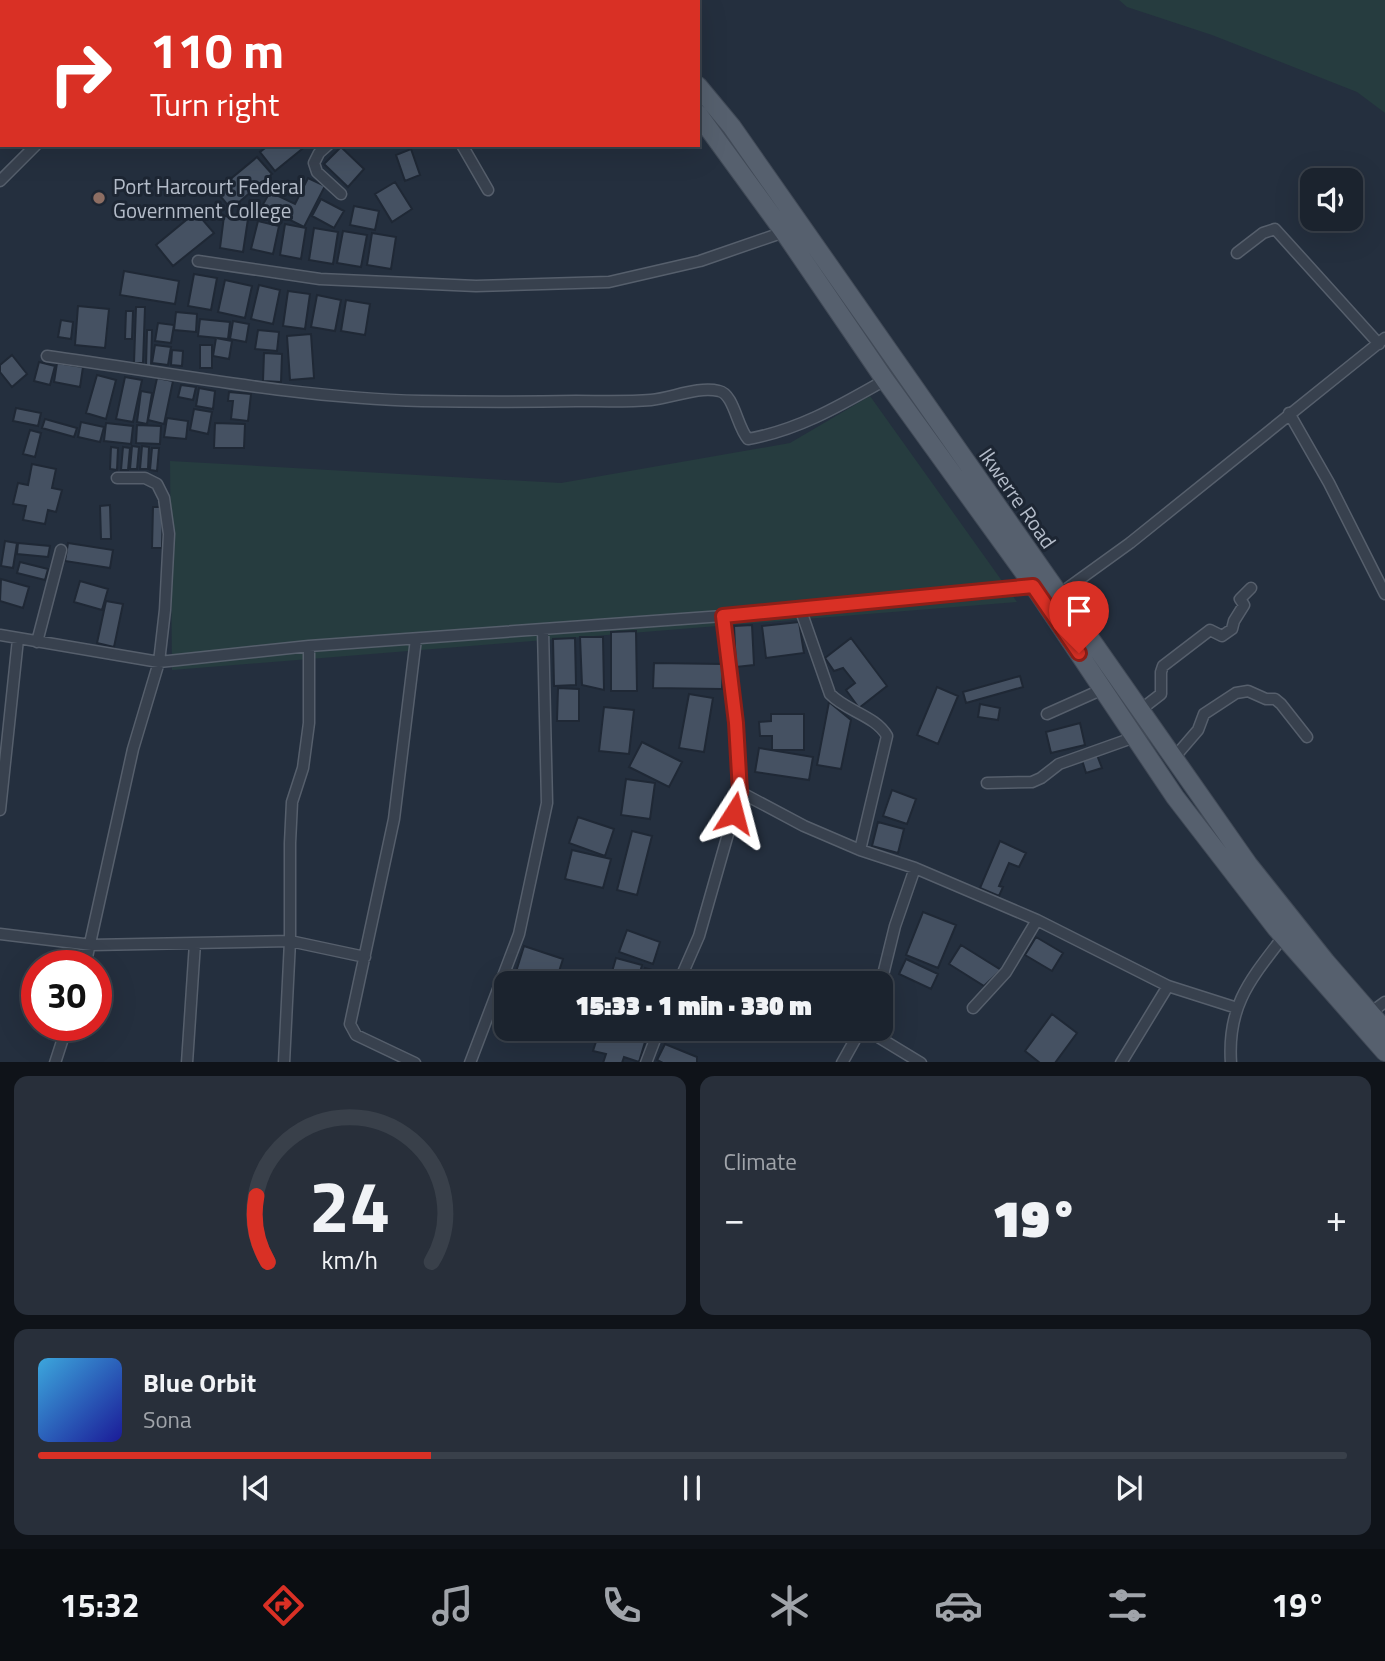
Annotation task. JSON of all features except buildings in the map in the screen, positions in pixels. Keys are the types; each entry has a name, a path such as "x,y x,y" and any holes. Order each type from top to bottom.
{"main road":[{"name":"Ikwerre Road","path":"700,88 732,127 1172,759 1256,875 1378,1007 1385,1030"},
{"name":"Ikwerre Road","path":"700,117 1033,586 1175,797 1283,937 1385,1052"}],"street":[{"path":"0,181 34,147"},
{"path":"326,147 314,163 317,172 341,194"},
{"path":"463,147 488,190"},
{"path":"1058,595 1130,543 1382,341 1275,229 1269,229 1237,253"},
{"path":"198,261 333,280 476,286 609,282 700,261 784,232"},
{"path":"47,356 295,391 421,401 651,400 701,391 721,391 734,406 741,432 748,439 815,419 885,380"},
{"path":"1289,413 1329,483 1385,594"},
{"path":"90,950 133,749 159,662 165,610 169,534 164,498 157,484 145,478 117,478"},
{"path":"37,642 61,550"},
{"path":"0,635 159,662 309,646 723,616 1033,586"},
{"path":"1139,711 1161,694 1163,666 1210,630 1222,636 1232,629 1244,605 1240,599 1251,588"},
{"path":"800,608 830,694 877,724 887,737 860,850"},
{"path":"684,971 699,936 740,792 736,723 723,616"},
{"path":"470,1062 519,934 547,803 543,629"},
{"path":"0,810 3,761 18,639"},
{"path":"415,1062 356,1035 350,1024 394,819 416,639"},
{"path":"284,1062 290,941 292,802 303,768 309,723 309,646"},
{"path":"1047,715 1103,689"},
{"path":"1172,759 1193,738 1204,714 1236,693 1248,691 1266,699 1275,699 1307,737"},
{"path":"987,783 1032,782 1059,764 1135,737"},
{"path":"740,792 804,826 860,850 915,868 1037,920 1168,986 1237,1009"},
{"path":"884,971 895,926 915,868"},
{"path":"973,1009 1006,972 1037,920"},
{"path":"0,934 92,945 290,941 365,957"},
{"path":"1231,1062 1229,1035 1237,1009 1255,975 1283,937"},
{"path":"187,1062 195,943"},
{"path":"1121,1062 1168,986"},
{"path":"55,1062 62,1041"},
{"path":"646,1062 654,1041"},
{"path":"842,1062 855,1041"},
{"path":"884,1041 921,1062"}],"green space":[{"path":"1119,0 1385,0 1385,113 1357,92 1212,35 1127,7"},
{"path":"870,396 1017,602 172,670 170,461 561,483 790,443"}],"place":[{"name":"Port Harcourt Federal Government College","path":"99,198"}],"route":[{"path":"734,813 740,792 736,723 723,616 1033,586 1079,653"}]}
